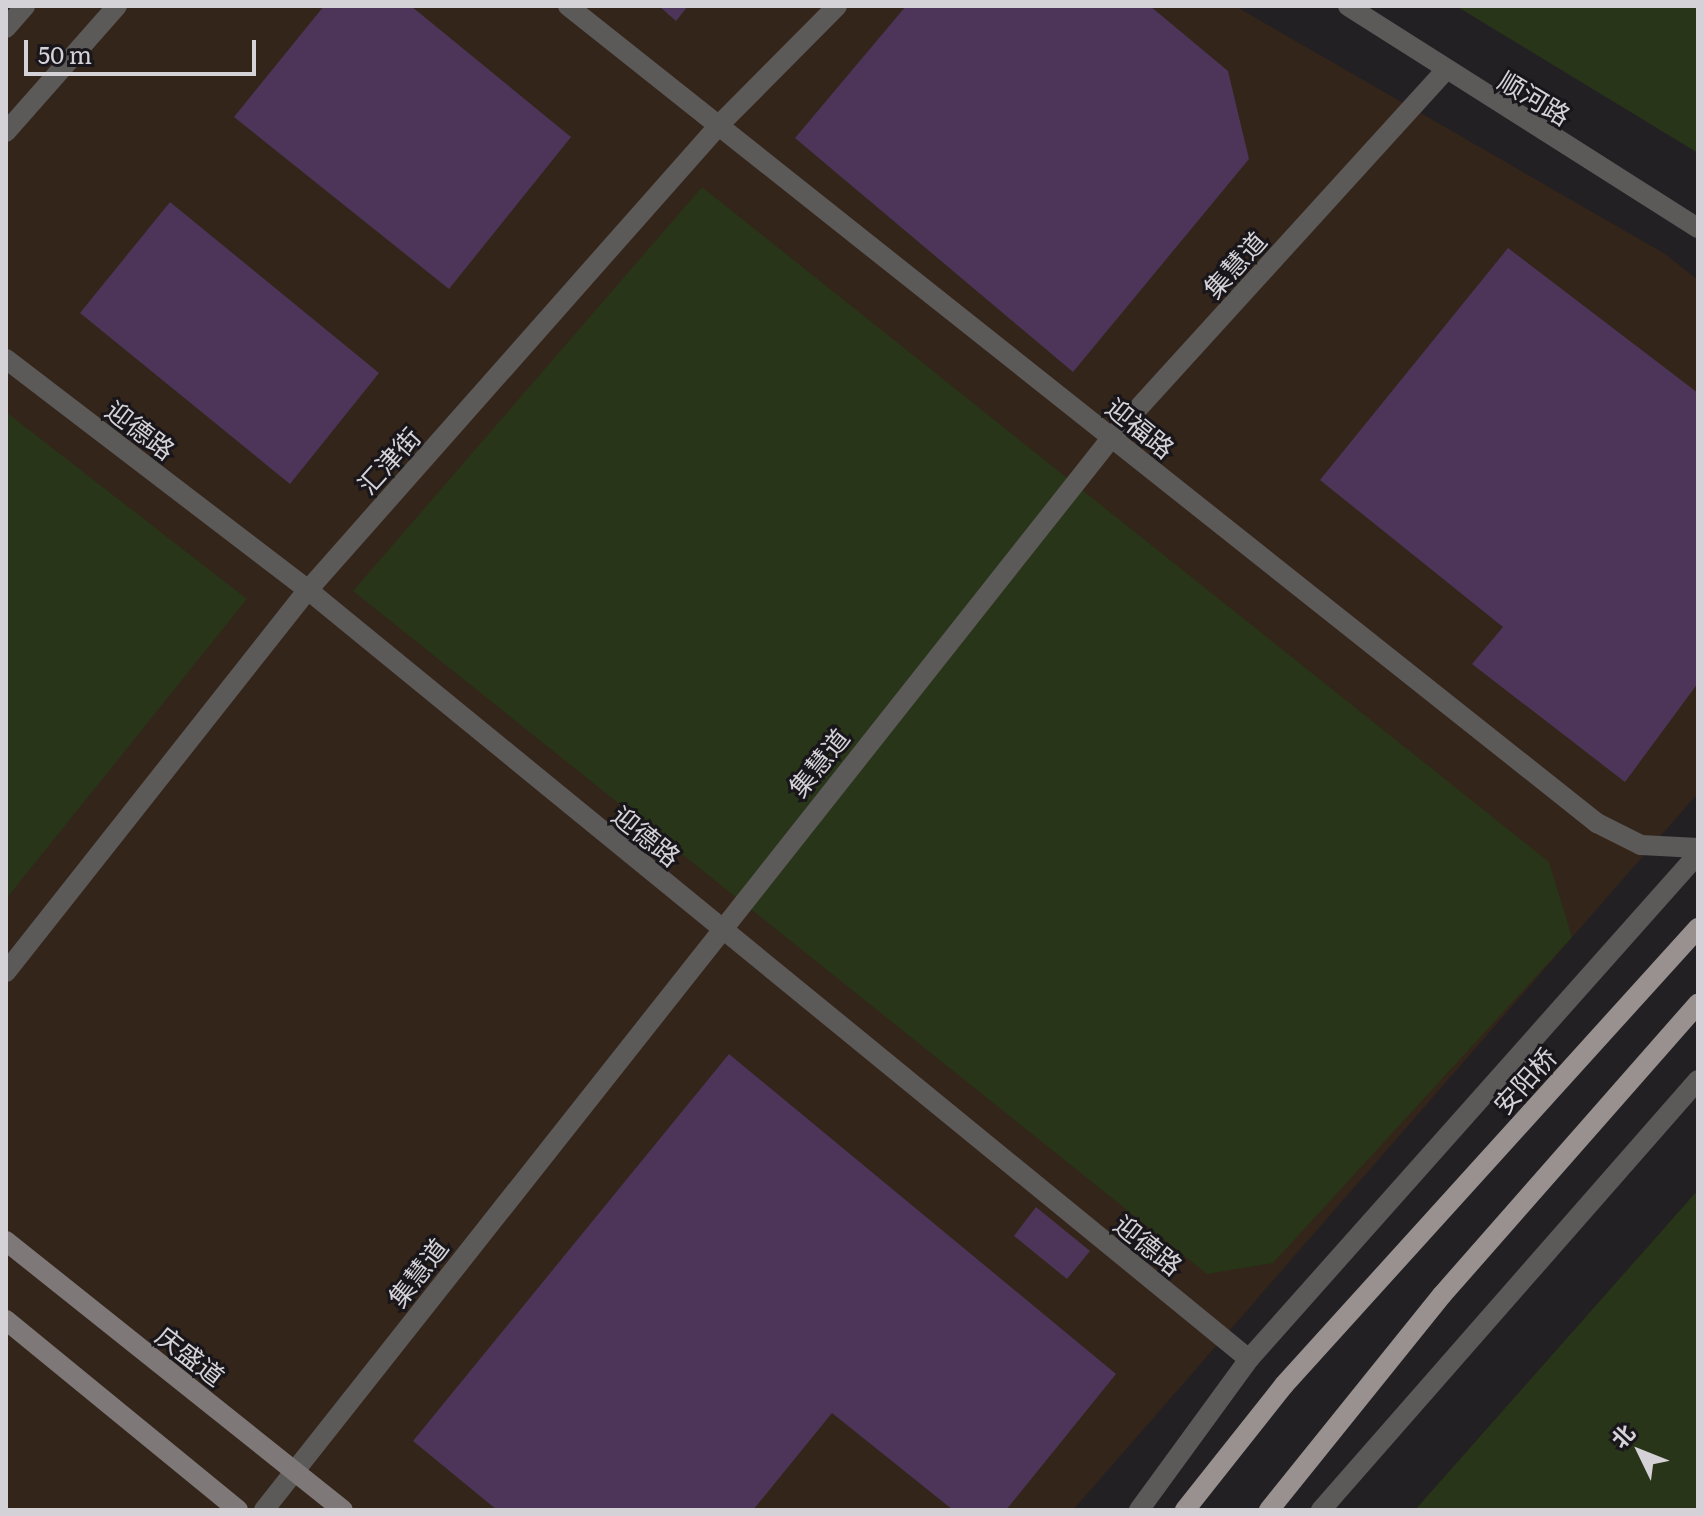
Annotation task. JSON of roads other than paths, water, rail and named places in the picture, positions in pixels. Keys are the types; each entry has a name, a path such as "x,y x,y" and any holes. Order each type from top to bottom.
{"main road":[{"name":"安阳桥","path":"1185,1510 1389,1268 1698,928"},
{"path":"1269,1510 1442,1295 1698,1004"},
{"name":"庆盛道","path":"6,1241 343,1510"},
{"path":"6,1320 238,1510"}],"street":[{"path":"6,28 25,6"},
{"path":"6,132 117,6"},
{"name":"迎福路","path":"568,6 1597,823 1641,845 1698,848"},
{"name":"汇津街","path":"6,972 308,590 720,124 837,6"},
{"name":"顺河路","path":"1348,6 1443,73 1698,228"},
{"name":"集慧道","path":"264,1510 719,928 1112,437 1443,73"},
{"name":"迎德路","path":"6,359 308,590 1249,1359"},
{"path":"1139,1510 1249,1359 1698,854"},
{"path":"1321,1510 1698,1080"}]}
